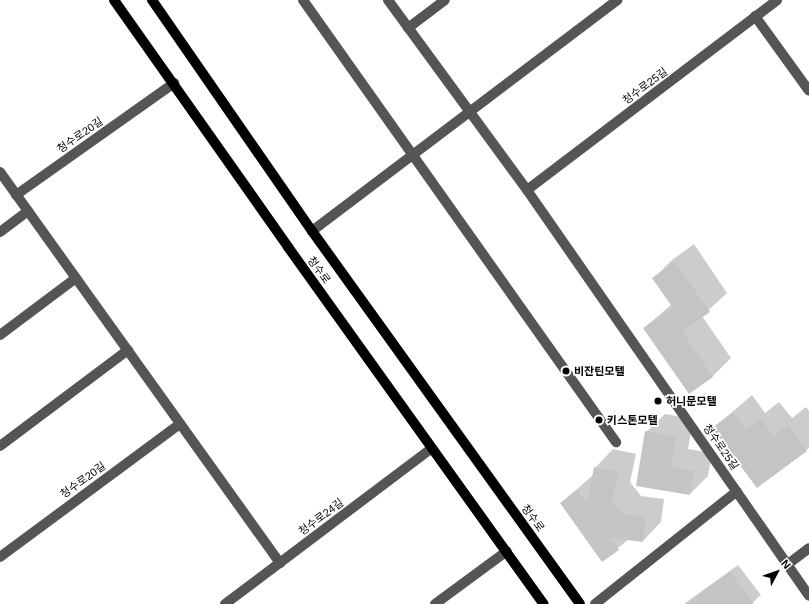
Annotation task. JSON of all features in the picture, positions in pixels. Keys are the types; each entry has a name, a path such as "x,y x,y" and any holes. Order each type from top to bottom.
{"main road":[{"name":"청수로","path":"114,0 544,604"},
{"name":"청수로","path":"152,0 312,231 580,604"}],"street":[{"path":"303,0 616,442"},
{"name":"청수로25길","path":"388,0 527,190 809,595"},
{"path":"408,28 445,0"},
{"path":"312,231 617,0"},
{"name":"청수로25길","path":"527,190 777,0"},
{"path":"755,16 809,91"},
{"name":"청수로20길","path":"16,195 174,83"},
{"path":"0,172 280,563"},
{"path":"0,232 28,211"},
{"path":"0,335 76,278"},
{"path":"0,446 128,350"},
{"name":"청수로20길","path":"0,556 180,424"},
{"name":"청수로24길","path":"225,604 432,448"},
{"path":"595,604 737,491"},
{"path":"788,564 809,548"},
{"path":"435,604 507,551"}],"building":[{"path":"675,262 710,312 682,331 713,377 689,394 643,328 673,308 652,278"},
{"path":"733,412 746,430 761,419 773,436 788,425 807,451 757,488 712,428"},
{"path":"645,431 676,437 671,467 694,471 690,495 636,486"},
{"path":"594,467 618,472 612,501 622,514 646,517 643,542 611,538 619,550 602,562 560,503 577,490 587,503"},
{"path":"730,572 754,604 685,604"}],"place":[{"name":"비잔틴모텔","path":"566,371"},
{"name":"허니문모텔","path":"658,401"},
{"name":"키스톤모텔","path":"599,420"}]}
